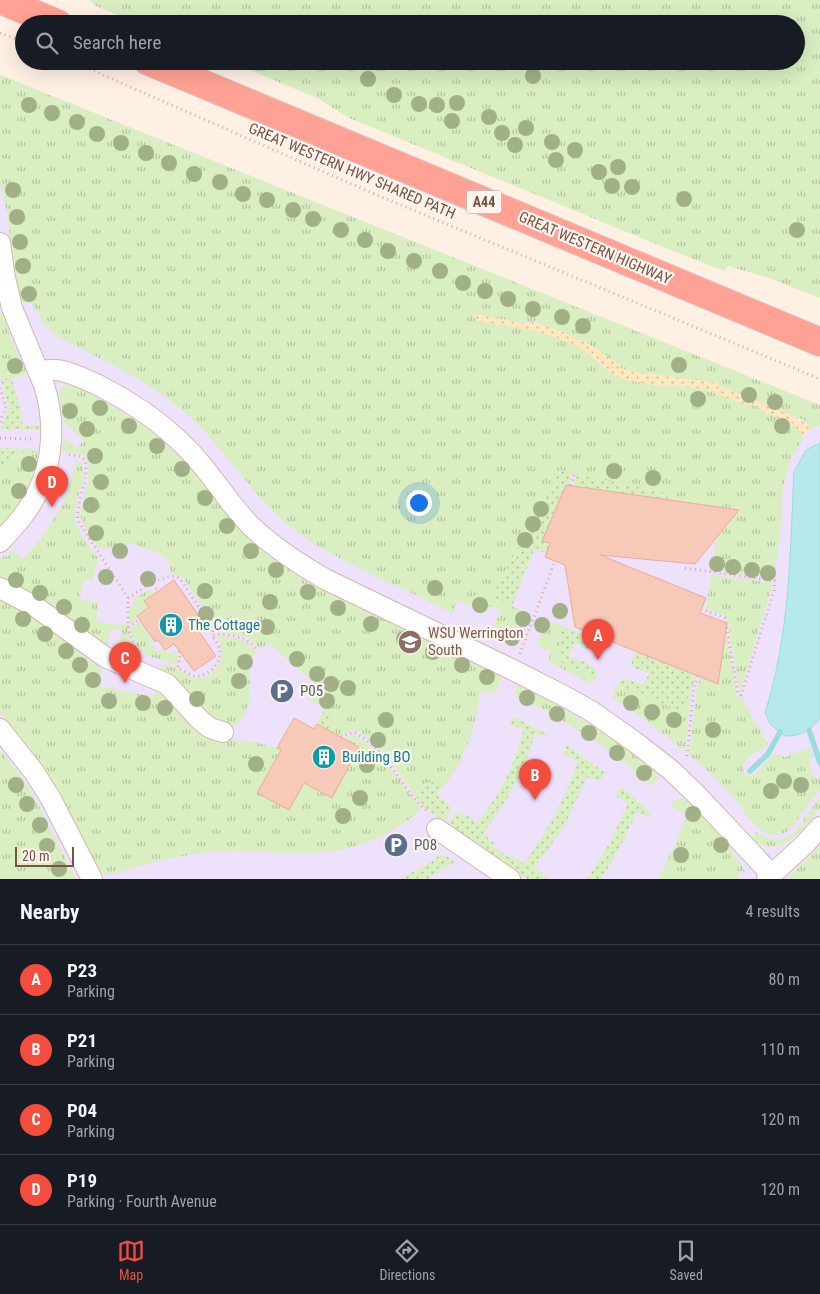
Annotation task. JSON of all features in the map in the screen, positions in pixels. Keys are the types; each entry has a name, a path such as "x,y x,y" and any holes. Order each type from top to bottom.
{"highway":[{"path":"1,0 37,15"},
{"name":"GREAT WESTERN HIGHWAY","path":"170,70 820,342"}],"street":[{"path":"0,243 4,278 12,308 48,397 51,436 48,462 42,483 32,503 0,542"},
{"path":"38,371 57,370 78,375 136,406 181,442 201,464 233,506 252,526 274,546 299,564 325,579 566,697 616,728 672,771 696,794 770,877 820,827"},
{"path":"0,588 36,607 104,657 167,684 200,720 210,728 222,732"},
{"path":"0,729 34,772 51,799 92,879"},
{"path":"435,823 510,879"}],"path":[{"path":"0,33 15,39"},
{"name":"GREAT WESTERN HWY SHARED PATH","path":"92,70 370,192 820,379"},
{"path":"0,388 6,407 0,422"},
{"path":"0,438 33,440"},
{"path":"60,453 79,456 85,460 86,475 78,510 78,521 128,598 128,627 132,640 139,652"},
{"path":"570,485 575,473"},
{"path":"517,659 555,561"},
{"path":"685,568 776,581 741,695 738,694 725,618 702,609"},
{"path":"128,598 168,576 180,578 213,628 212,636 220,650 213,669 202,675 196,676 173,666"},
{"path":"153,583 158,591"},
{"path":"128,627 140,619"},
{"path":"212,636 223,634 246,639 258,651"},
{"path":"178,668 179,650"},
{"path":"687,756 694,687 698,676"},
{"path":"341,737 354,732 372,745 435,823"}],"shaded area":[{"name":"WSU Werrington South","path":"0,75 820,405 820,879 0,879"}],"green space":[{"path":"90,0 820,0 820,298 766,277 728,266 725,271 690,258 349,118 317,98 250,70 805,70 805,15 117,15 96,6"},
{"path":"0,75 820,405 820,425 811,429 804,420 711,382 630,371 621,368 617,363 584,341 577,340 563,332 534,322 479,322 504,325 548,335 584,350 614,375 663,387 669,385 705,389 757,406 765,414 770,414 797,428 804,436 790,461 782,492 782,517 774,578 712,569 716,538 739,509 668,500 669,494 560,470 491,597 523,611 510,642 490,633 501,610 489,606 486,613 458,600 452,613 352,564 310,541 277,515 219,447 179,407 146,384 56,336 46,326 31,303 21,303 15,282 7,212 0,185"},
{"path":"3,314 11,339 27,373 9,381 0,378 0,315"},
{"path":"0,378 5,381 12,380 20,407 23,426 40,425 40,430 0,429 9,407"},
{"path":"70,386 88,392 120,410 159,438 193,471 241,530 301,578 502,677 495,693 480,692 469,742 452,776 444,786 439,783 426,783 421,789 413,792 386,756 370,739 352,730 339,736 336,734 325,708 308,699 318,686 269,643 260,649 247,637 217,631 217,628 184,579 179,575 170,573 169,561 153,550 145,549 133,543 100,550 85,528 80,515 88,481 89,460 84,455 62,451 64,437 77,448 84,440 64,423 59,391 63,387"},
{"path":"0,448 38,449 38,453 18,452 0,470"},
{"path":"18,452 38,453 36,464 25,493 0,527 0,470"},
{"path":"76,460 81,462 83,476 74,513 76,525 98,558 93,580 84,579 79,599 99,603 96,620 115,625 126,622 130,640 136,653 118,649 122,631 111,629 106,650 0,578 0,559 10,554 10,548 23,559 51,525 68,489"},
{"path":"560,470 573,473 542,541 550,543 546,553 534,550 512,606 491,597"},
{"path":"577,474 669,494 668,500 573,486"},
{"path":"711,575 773,583 740,692 727,617 706,608"},
{"path":"148,590 156,593 145,601 149,607 137,615 138,617 129,624 129,609 132,608 134,599"},
{"path":"0,595 73,644 84,657 102,670 99,686 154,697 157,684 220,739 253,742 277,748 307,764 275,776 268,773 257,792 289,810 304,783 332,798 359,747 344,739 351,735 369,745 379,755 421,809 382,836 353,847 323,852 297,853 213,852 170,858 115,874 103,873 97,868 58,789 29,747 0,713"},
{"path":"547,620 562,626 558,661 597,677 591,684 548,661 551,651 537,646"},
{"path":"141,621 150,634 148,636 152,641 150,642 157,652 163,648 169,655 176,651 177,665 147,655 137,646 130,628"},
{"path":"562,626 605,643 601,654 574,643 569,656 591,666 596,672 597,677 558,661"},
{"path":"726,630 737,697 742,699 768,744 748,757 745,761 744,772 749,776 755,775 773,754 785,757 810,748 813,756 810,758 811,773 813,776 820,778 820,789 792,827 778,835 770,834 757,827 729,792 689,755 697,688 701,677 718,684"},
{"path":"219,635 245,641 257,652 251,666 247,711 242,719 229,726 214,723 159,674 161,664 175,668 194,679 208,675 214,670 221,658 222,651 216,637"},
{"path":"636,651 697,675 682,711 617,685 622,680 629,680 644,685 649,673 630,666"},
{"path":"617,685 682,711 691,690 685,751 612,697"},
{"path":"517,686 555,704 606,735 654,771 658,777 657,781 653,785 648,784 628,765 586,735 544,710 515,696"},
{"path":"325,708 336,734 317,724"},
{"path":"513,718 517,718 548,735 548,737 535,734 526,761 514,786 500,810 483,833 494,843 494,847 508,857 512,856 524,864 555,814 568,788 578,760 563,755 565,746 568,746 604,772 600,781 587,777 564,827 535,867 548,879 527,879 448,824 457,812 463,815 466,814 477,823 500,790 516,755 524,729 509,725"},
{"path":"0,750 25,782 76,879 0,879"},
{"path":"430,782 439,783 444,786 437,794 452,809 444,822 424,807 413,792"},
{"path":"622,788 651,814 649,817 637,812 619,850 601,879 587,879 608,846 628,803 617,797 616,791"},
{"path":"820,797 820,808 799,833 782,845 772,847 762,845 751,839 756,832 775,840 794,833"},
{"path":"681,798 687,801 704,817 743,866 745,872 739,872 738,879 658,879 676,843 687,815 672,807 673,801"},
{"path":"820,846 820,879 787,879"},
{"path":"441,854 456,861 428,879 400,879 427,864"}],"sand":[{"path":"475,314 525,323 534,322 563,332 577,340 584,341 617,363 621,368 630,371 711,382 804,421 811,429 804,436 797,428 770,414 765,414 757,406 743,404 705,389 669,385 663,387 623,379 604,368 587,352 572,344 546,334 479,322 474,318"}],"water":[{"path":"820,443 820,718 805,732 785,736 770,724 765,713 780,654 784,624 790,563 794,472 806,450"}],"building":[{"path":"566,485 739,510 695,564 600,555 706,598 700,613 727,623 718,684 575,627 565,565 545,557 550,543 542,541"},
{"name":"The Cottage","path":"174,580 203,622 196,627 216,656 194,671 174,644 165,650 158,640 155,642 137,616 149,607 144,601"},
{"name":"Building BO","path":"294,718 314,729 317,724 359,747 332,798 304,783 289,810 257,793 281,750 277,748"}],"waterway":[{"path":"809,730 820,763"},
{"path":"750,771 768,754 780,732"}],"place":[{"name":"P19","path":"52,507"},
{"name":"The Cottage","path":"171,625"},
{"name":"WSU Werrington South","path":"410,642"},
{"name":"P23","path":"598,660"},
{"name":"P04","path":"125,683"},
{"name":"P05","path":"282,691"},
{"name":"Building BO","path":"324,757"},
{"name":"P21","path":"535,800"},
{"name":"P08","path":"396,845"}]}
